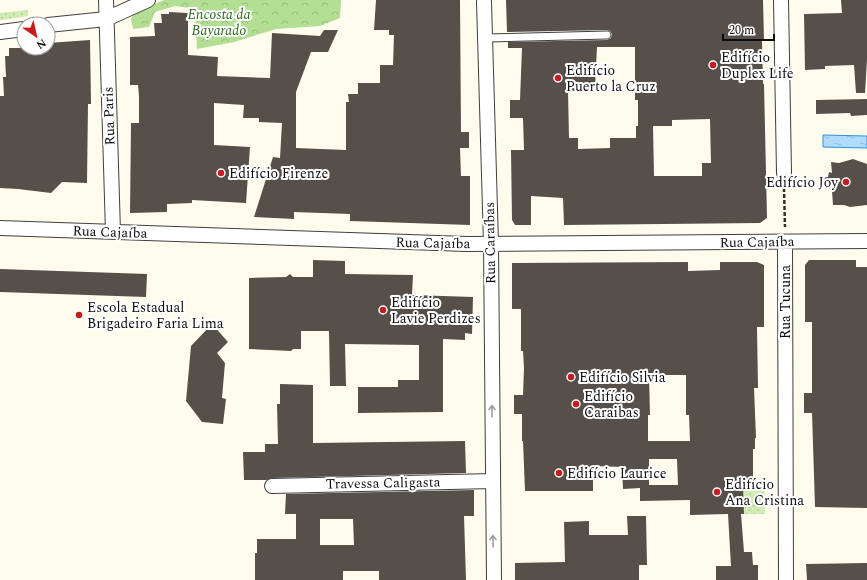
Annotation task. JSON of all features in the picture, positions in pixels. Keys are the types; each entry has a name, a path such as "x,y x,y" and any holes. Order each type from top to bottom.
{"street":[{"name":"Rua Paris","path":"106,0 113,232"},
{"path":"56,24 106,19 148,0"},
{"path":"781,0 784,173"},
{"name":"Rua Caraíbas","path":"484,2 491,244 494,580"},
{"path":"0,32 16,30"},
{"name":"Rua Cajaíba","path":"0,228 491,244 867,241"},
{"name":"Rua Tucuna","path":"785,242 786,580"},
{"name":"Travessa Caligasta","path":"272,486 493,481"}],"lane":[{"path":"485,38 607,35"}],"path":[{"path":"784,173 785,242"}],"green space":[{"name":"Encosta da Bayarado","path":"164,0 341,0 340,18 320,26 276,29 234,42 197,49 195,15 190,8 175,6 155,12 149,27 133,29 131,19 135,12"},
{"path":"28,10 28,16 16,16 16,18 0,20 0,13"},
{"path":"765,484 765,514 744,514 743,485"}],"water":[{"path":"823,135 867,136 867,148 823,147"}],"building":[{"path":"376,0 460,0 461,132 469,132 469,148 460,148 461,176 470,176 470,225 350,221 350,214 294,212 294,219 254,217 273,157 280,158 282,123 259,122 259,118 243,118 244,105 214,103 214,145 250,147 246,203 192,200 192,203 167,204 167,212 130,213 131,123 139,123 139,96 138,85 130,85 130,37 155,36 154,23 162,23 161,14 169,14 169,12 188,13 188,55 218,57 217,76 270,78 272,33 320,36 324,30 338,30 328,52 311,52 296,92 296,148 346,150 346,102 349,102 348,94 358,94 358,83 380,83 380,65 393,65 394,35 389,35 389,30 374,30"},
{"path":"506,0 763,0 764,40 762,40 767,218 760,223 564,225 563,198 531,196 531,225 515,225 512,220 511,150 524,150 523,118 510,118 510,100 520,100 522,48 508,48 508,42 607,40 611,38 612,34 607,30 507,32","holes":["597,47 635,47 635,100 638,100 638,126 636,126 636,138 610,138 610,148 578,149 578,138 569,138 568,91 582,91 582,87 595,87","710,119 711,163 702,163 702,176 654,176 653,126 672,126 672,120"]},
{"path":"841,0 867,0 867,60 865,93 856,93 854,65 825,66 825,69 805,70 804,14 842,13"},
{"path":"90,40 91,104 88,104 87,183 62,182 51,193 0,188 0,96 4,96 3,77 6,77 5,56 9,56 9,48 16,48 16,56 56,56 56,42"},
{"path":"867,99 867,115 851,116 850,113 816,114 816,100"},
{"name":"Edifício Joy","path":"853,159 867,164 867,205 850,207 844,205 833,205 832,191 819,178 828,177 829,172 832,173 831,162 839,163"},
{"path":"313,260 345,261 345,274 413,275 412,295 473,297 472,334 465,333 465,340 443,339 443,412 358,413 358,387 398,387 398,380 419,380 419,345 345,344 346,386 330,386 329,331 301,331 301,349 293,349 291,351 249,349 249,278 286,277 290,274 293,277 313,277"},
{"path":"809,260 856,260 856,267 867,267 867,508 815,507 812,413 804,413 804,393 812,393 812,322 805,322 805,265"},
{"path":"688,262 688,271 720,270 720,262 757,262 764,265 764,327 757,327 758,388 754,388 756,438 755,449 753,449 753,485 743,485 744,514 741,514 744,552 752,552 753,565 758,565 758,580 716,580 716,566 731,566 728,514 690,515 690,500 640,501 640,488 623,489 622,467 593,466 593,491 525,491 522,414 514,414 514,395 523,395 524,368 523,351 521,351 521,309 512,309 512,263","holes":["649,375 686,375 686,415 689,415 690,441 648,441 648,415 650,415","649,459 677,459 678,485 649,485"]},
{"path":"0,269 147,274 146,297 0,292"},
{"path":"212,324 228,342 217,353 225,363 222,398 226,399 223,424 202,422 186,401 191,346"},
{"path":"280,384 313,385 313,443 465,441 466,473 244,480 243,452 265,452 265,444 278,444 277,404 280,404"},
{"path":"474,490 474,516 464,516 466,580 379,580 379,571 343,571 343,580 255,580 255,553 257,553 257,539 296,539 296,514 285,514 286,494","holes":["320,519 353,519 354,545 320,545"]},
{"path":"627,516 646,516 647,565 639,565 639,580 515,580 515,563 565,562 564,522 589,521 589,535 628,535"},
{"path":"867,563 867,580 807,580 806,564"}],"place":[{"name":"Edifício Duplex Life","path":"713,65"},
{"name":"Edifício Puerto la Cruz","path":"558,78"},
{"name":"Edifício Firenze","path":"221,173"},
{"name":"Edifício Joy","path":"846,182"},
{"name":"Edifício Lavie Perdizes","path":"383,310"},
{"name":"Escola Estadual Brigadeiro Faria Lima","path":"79,315"},
{"name":"Edifício Silvia","path":"571,377"},
{"name":"Edifício Caraibas","path":"576,404"},
{"name":"Edifício Laurice","path":"559,473"},
{"name":"Edifício Ana Cristina","path":"717,492"}]}
